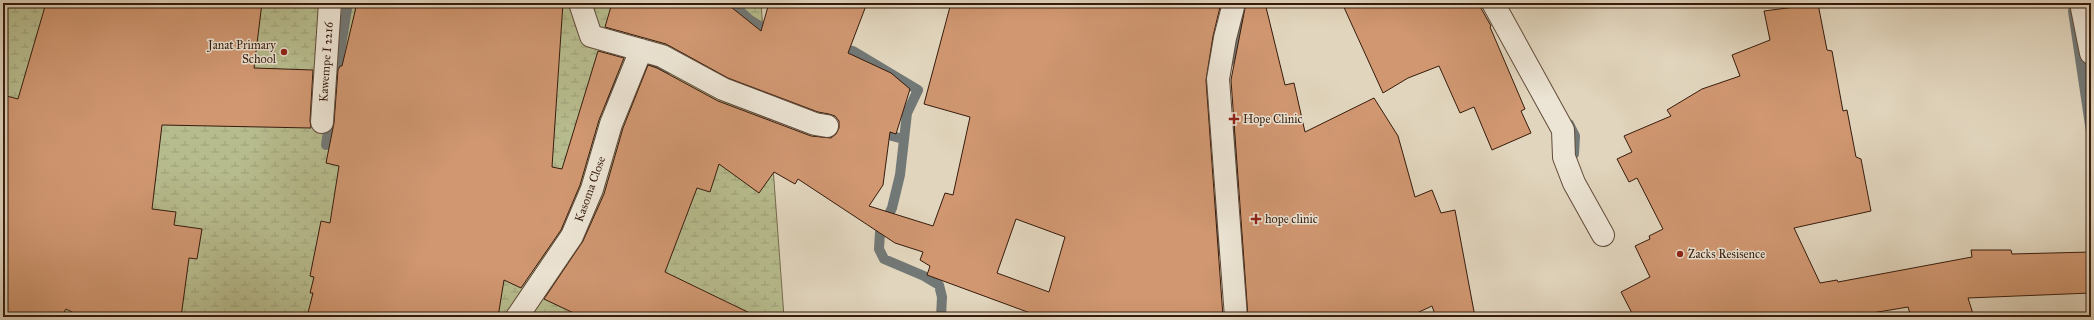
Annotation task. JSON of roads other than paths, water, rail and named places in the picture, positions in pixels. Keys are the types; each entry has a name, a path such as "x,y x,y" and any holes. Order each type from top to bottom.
{"street":[{"name":"Kawempe I 2216","path":"322,122 330,3"},
{"path":"580,3 591,36 662,56 723,89 815,124 827,126"},
{"path":"1234,3 1225,38 1218,79 1236,317"},
{"path":"1493,3 1563,130 1564,157 1574,183 1603,235"},
{"path":"2082,3 2091,53"},
{"name":"Kasoma Close","path":"517,317 572,236 592,189 611,124 641,50"}],"waterway":[{"path":"334,88 348,3"},
{"path":"731,3 750,20 773,34"},
{"path":"2073,11 2091,132"},
{"path":"1228,64 1238,44 1240,15"},
{"path":"837,47 853,51 918,90 907,113 900,175 892,208 880,232 879,249 884,259 924,276 939,285 942,297 941,317"},
{"path":"640,68 658,67 671,69"},
{"path":"611,107 612,77"},
{"path":"326,145 330,118"},
{"path":"1569,124 1575,136 1574,154"},
{"path":"1232,127 1239,183"},
{"path":"878,132 903,139"},
{"path":"1219,203 1217,221 1221,251"},
{"path":"1242,226 1244,296"}],"place":[{"name":"Janat Primary School","path":"284,52"},
{"name":"Hope Clinic","path":"1234,119"},
{"name":"hope clinic","path":"1256,219"},
{"name":"Zacks Resisence","path":"1680,254"}]}
